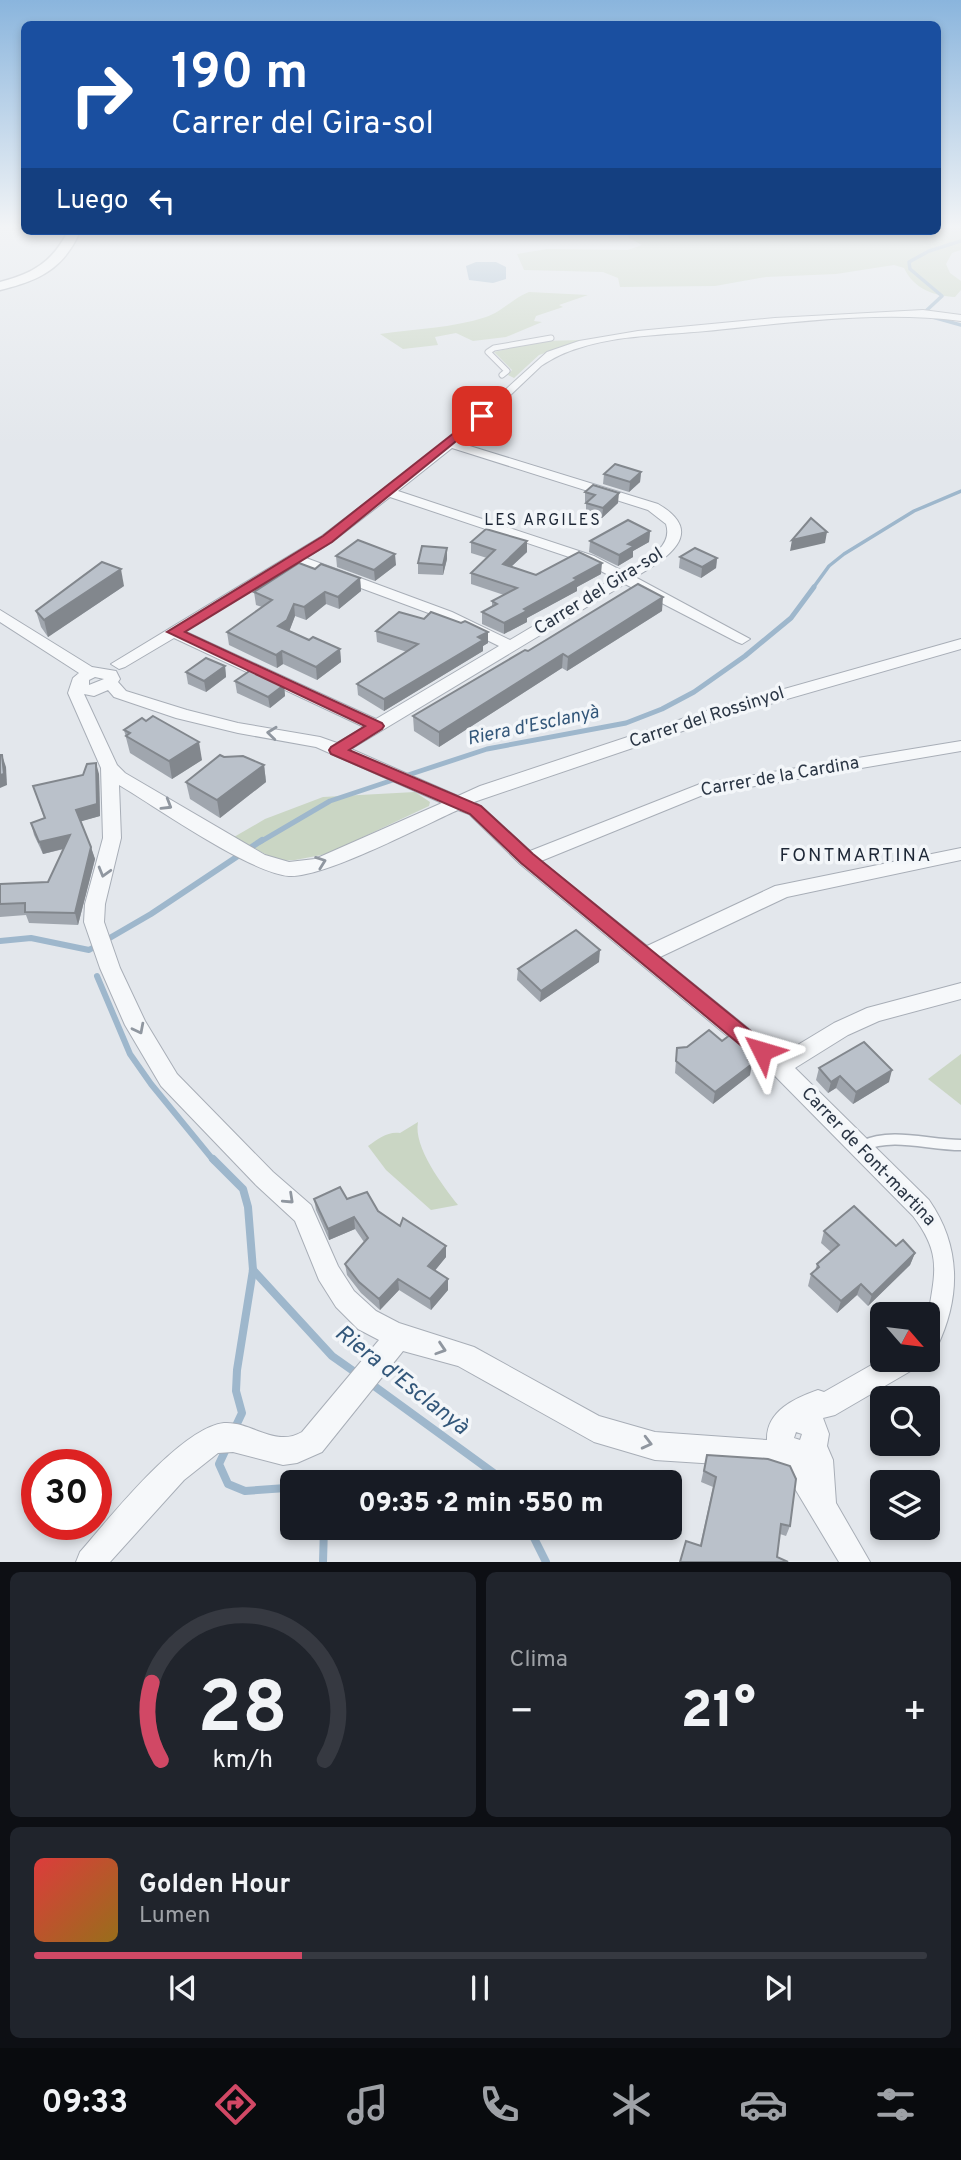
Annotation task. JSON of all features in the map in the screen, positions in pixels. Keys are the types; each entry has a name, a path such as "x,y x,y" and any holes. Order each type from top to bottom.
{"street":[{"path":"114,675 174,632 297,559 450,444 543,359 572,346 626,336 775,321 927,313 961,318"},
{"name":"Carrer del Gira-sol","path":"337,750 624,578 669,548 675,530 666,513 636,500 450,444"},
{"path":"388,492 576,554 742,639"},
{"path":"297,559 447,615 510,646"},
{"path":"0,615 61,656 74,675 86,677 76,693 110,768 112,807 112,838 95,904 94,922 136,1026 169,1080 265,1179 303,1213 316,1236 328,1272 345,1299 367,1320 399,1336 465,1356 594,1428 655,1446 778,1454 801,1440 823,1420 826,1406 884,1372"},
{"path":"174,632 376,726"},
{"name":"Carrer del Rossinyol","path":"110,768 119,777 256,858 289,869 318,865 486,790 712,715 961,644"},
{"name":"Carrer de Font-martina","path":"86,677 104,672 114,675 120,694 238,728 304,737 475,810 527,859 780,1067 921,1208 937,1230 947,1275 940,1313"},
{"name":"Carrer de la Cardina","path":"527,859 700,790 961,746"},
{"path":"112,807 119,790 127,787 140,789"},
{"path":"646,955 782,891 961,854"},
{"path":"780,1067 841,1029 874,1014 961,991"},
{"path":"90,1562 186,1458 215,1438 232,1438 263,1447 293,1451 312,1442 399,1336"},
{"path":"801,1440 801,1472 856,1562"}],"lane":[{"path":"502,375 507,371 488,352 494,348 551,338"},
{"path":"860,1147 873,1139 886,1138 946,1146 961,1145"}],"green space":[{"path":"517,299 577,299 559,305 563,307 536,316 534,321 542,322 506,337 473,341 456,333 435,337 438,345 403,349 380,334 473,321 492,315"},
{"path":"584,340 539,355 514,378 508,375 512,370 494,352 541,341"},
{"path":"415,792 430,802 429,806 327,854 278,861 234,837 265,819 323,797"},
{"path":"961,1054 961,1105 928,1079"},
{"path":"418,1122 420,1143 425,1154 437,1177 458,1205 431,1210 386,1170 368,1146 383,1136 400,1133"}],"building":[{"path":"615,464 641,472 630,482 604,474"},
{"path":"593,485 619,493 603,508 586,503 595,495 585,492"},
{"path":"811,518 827,532 792,540"},
{"path":"628,520 650,531 628,544 634,546 619,555 590,541"},
{"path":"486,529 527,541 503,564 536,575 579,552 602,563 504,623 482,612 497,604 492,601 517,588 471,573 495,550 471,542"},
{"path":"358,540 395,554 374,570 336,556"},
{"path":"422,546 447,548 443,565 418,563"},
{"path":"695,548 717,558 702,567 680,557"},
{"path":"102,562 121,569 44,620 36,611"},
{"path":"299,563 315,569 321,564 360,578 338,597 325,592 304,607 294,604 287,620 278,626 309,640 313,637 340,649 316,667 282,651 276,655 227,632 272,600 254,592"},
{"path":"638,584 663,597 568,657 563,654 439,732 413,716 525,650 528,651"},
{"path":"399,612 424,619 431,612 461,623 465,621 488,632 478,637 483,640 384,699 357,684 418,644 376,631"},
{"path":"206,658 225,666 204,681 186,672"},
{"path":"251,670 284,685 268,697 235,681"},
{"path":"153,716 199,742 169,761 126,736 130,733 124,730 142,718 146,721"},
{"path":"0,755 4,774 0,775"},
{"path":"220,755 243,756 264,765 217,800 186,782"},
{"path":"96,763 97,804 76,810 91,847 75,913 25,912 25,903 0,904 0,884 48,882 70,835 39,842 31,823 45,818 33,786 83,775 87,764"},
{"path":"576,930 600,950 541,991 518,969"},
{"path":"709,1030 722,1041 730,1035 753,1055 748,1060 752,1064 715,1092 676,1061 677,1048 687,1047"},
{"path":"864,1042 892,1070 856,1092 840,1076 831,1082 819,1068"},
{"path":"340,1187 347,1199 367,1192 378,1211 400,1226 403,1218 446,1246 428,1266 448,1279 430,1299 398,1279 379,1299 359,1282 345,1264 368,1238 354,1217 328,1229 314,1199"},
{"path":"854,1206 896,1246 903,1240 915,1253 872,1295 861,1284 841,1301 811,1274 819,1267 817,1264 839,1245 824,1231"},
{"path":"707,1455 768,1459 790,1466 796,1479 790,1526 781,1524 777,1557 788,1562 680,1562 686,1541 701,1546 716,1477 704,1471"}],"waterway":[{"name":"Riera d'Esclanyà","path":"939,299 927,310 929,316 961,325"},
{"name":"Riera d'Esclanyà","path":"813,588 829,566 844,554 914,511 961,491"},
{"name":"Riera d'Esclanyà","path":"405,776 487,749 626,723 662,709 694,692 745,656 791,618 814,587"},
{"name":"Riera d'Esclanyà","path":"260,842 330,801 396,779"},
{"name":"Riera d'Esclanyà","path":"0,941 31,938 89,950 151,914 262,840"},
{"path":"97,976 130,1054 214,1161"},
{"path":"213,1159 243,1189 248,1207 253,1270"},
{"path":"234,1430 242,1413 236,1391 237,1370 253,1270"},
{"name":"Riera d'Esclanyà","path":"253,1270 332,1356 359,1375"},
{"name":"Riera d'Esclanyà","path":"370,1383 490,1470"},
{"path":"226,1449 219,1464 228,1484 245,1491 280,1488"},
{"path":"323,1562 324,1540"},
{"name":"Riera d'Esclanyà","path":"535,1540 546,1562"}],"district":[{"name":"LES ARGILES","path":"543,521"},
{"name":"FONTMARTINA","path":"856,856"}],"route":[{"path":"482,416 467,431 327,539 174,632 376,726 337,750 475,810 527,859 762,1051"}]}
